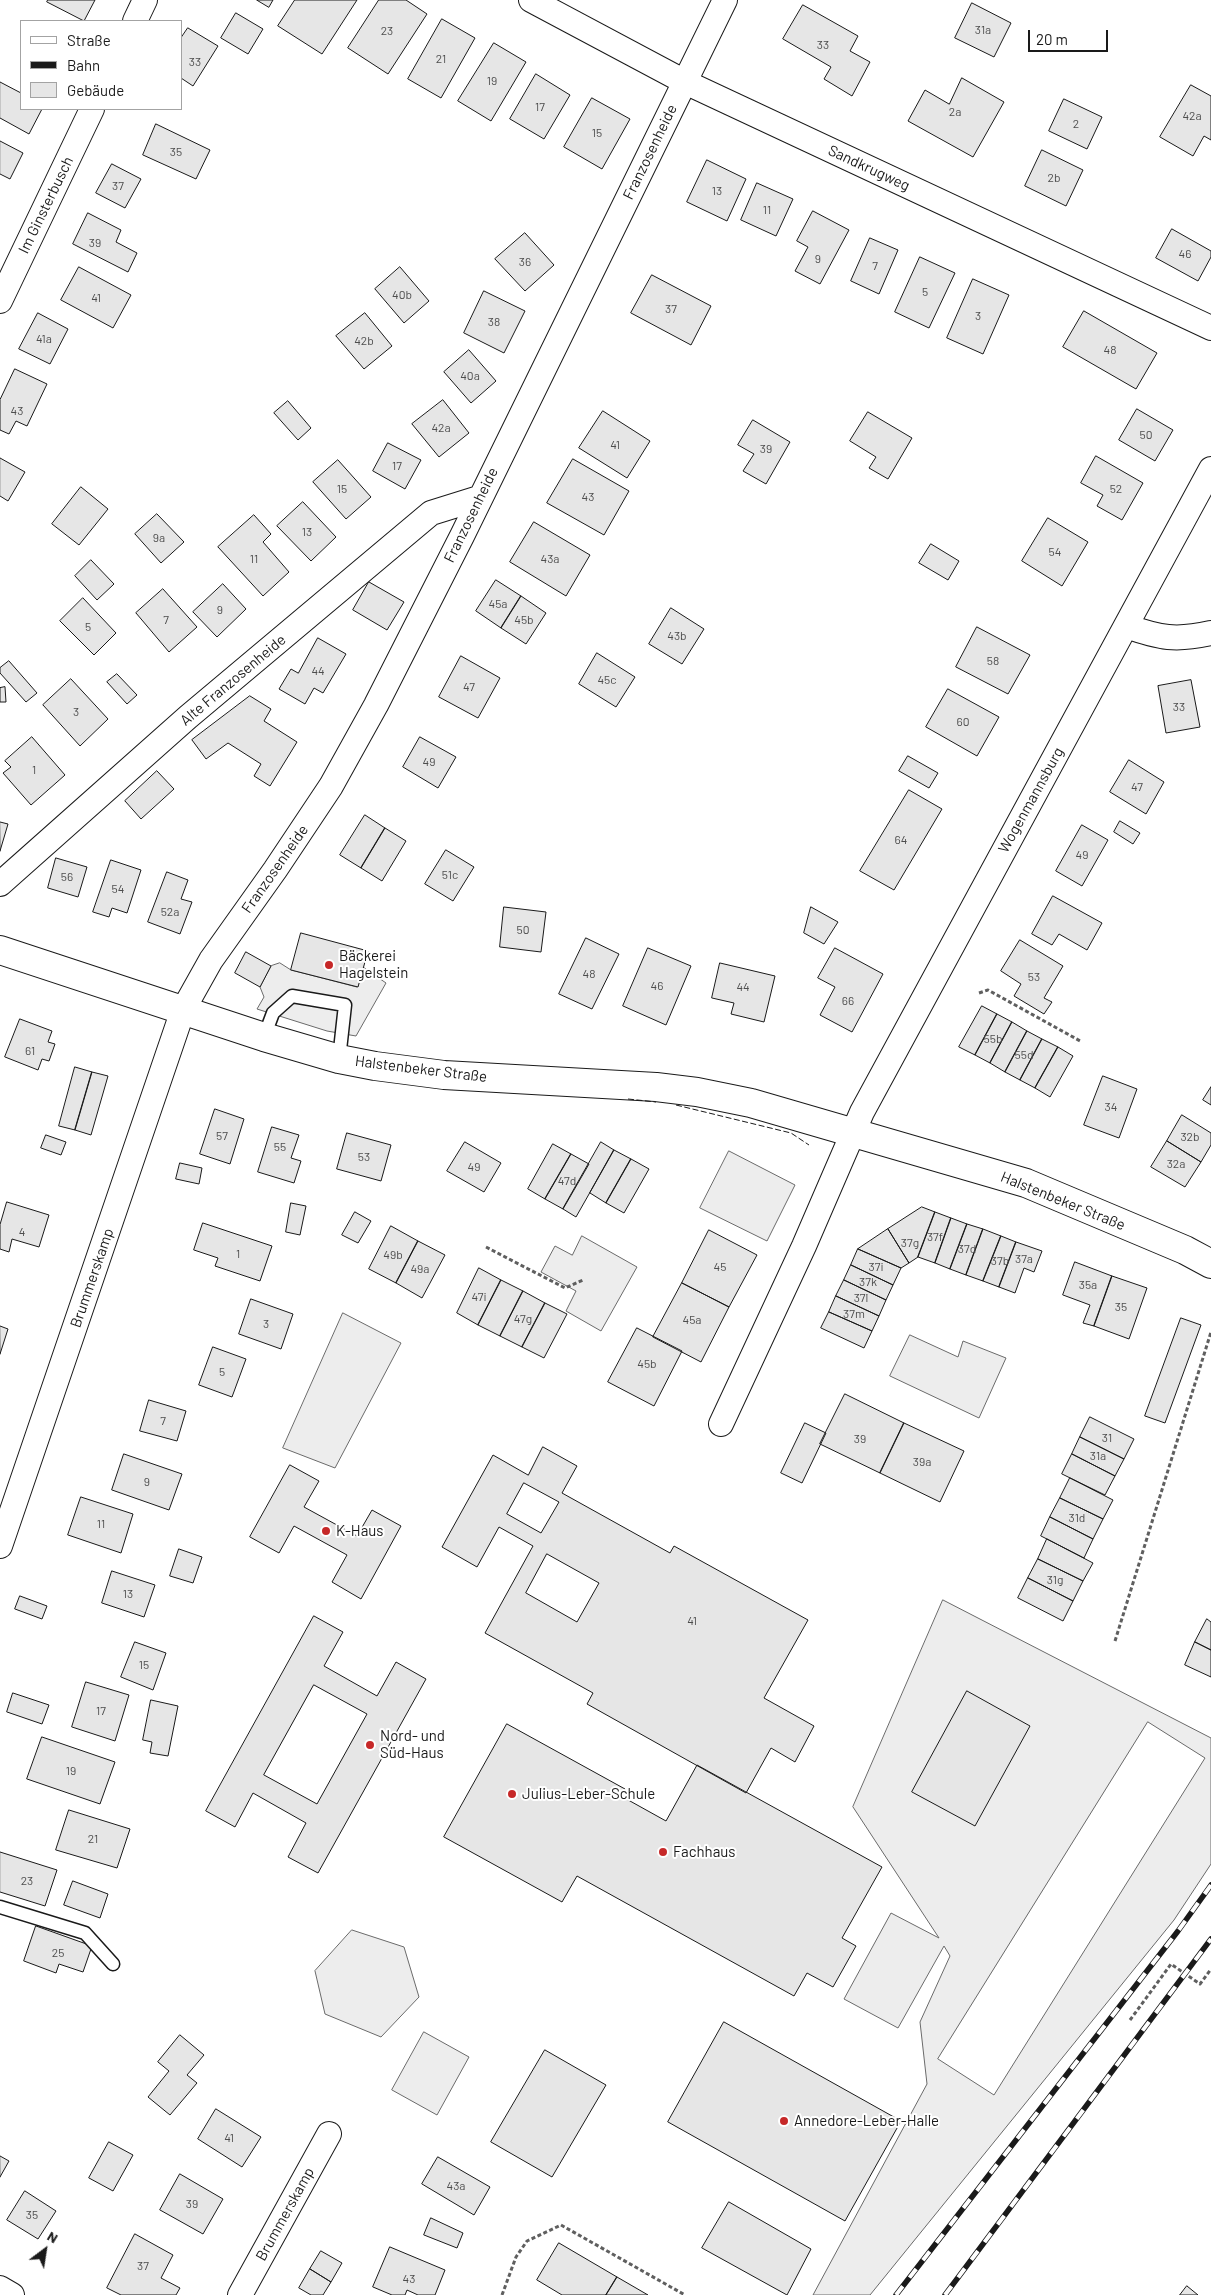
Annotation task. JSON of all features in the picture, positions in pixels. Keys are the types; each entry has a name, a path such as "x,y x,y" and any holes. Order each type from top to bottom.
{"street":[{"path":"135,20 145,0"},
{"name":"Sandkrugweg","path":"531,0 685,82 1211,328"},
{"name":"Franzosenheide","path":"183,1010 211,960 275,870 331,786 376,705 725,0"},
{"name":"Im Ginsterbusch","path":"0,301 92,110"},
{"name":"Wogenmannsburg","path":"853,1132 933,979 1211,469"},
{"name":"Alte Franzosenheide","path":"0,884 188,717 431,514 480,498"},
{"path":"1126,626 1155,637 1190,638 1211,633"},
{"name":"Halstenbeker Straße","path":"0,950 264,1037 339,1059 375,1066 439,1074 637,1086 697,1092 751,1103 1026,1183 1185,1250 1211,1264"},
{"name":"Brummerskamp","path":"0,1546 183,1010"},
{"path":"721,1424 804,1246 853,1132"},
{"name":"Brummerskamp","path":"240,2295 330,2134"},
{"path":"0,2288 12,2295"}],"lane":[{"path":"264,1037 273,1013 292,996 345,1006 339,1059"},
{"path":"0,1907 85,1933 113,1964"}],"path":[{"path":"979,993 988,990 1082,1042"},
{"path":"486,1247 565,1288 583,1280"},
{"path":"1116,1640 1211,1332"},
{"path":"1130,2020 1170,1964 1200,1984 1211,1969"},
{"path":"503,2295 516,2257 527,2241 561,2225 686,2295"}],"shaded area":[{"path":"280,963 291,970 357,987 363,967 386,983 356,1036 327,1031 257,1009 264,997 260,987 271,966"},
{"path":"729,1151 795,1185 767,1241 700,1208"},
{"path":"582,1236 637,1267 601,1331 566,1311 576,1291 541,1272 555,1246 572,1255"},
{"path":"343,1313 401,1343 335,1468 283,1448"},
{"path":"910,1335 958,1357 963,1341 1006,1358 979,1418 890,1376"},
{"path":"943,1600 1211,1738 1211,1864 1174,1920 870,2295 813,2295 927,2084 920,2022 950,1956 944,1946 898,2028 844,1999 891,1913 939,1938 853,1807","holes":["1148,1722 1205,1758 994,2095 938,2059"]},
{"path":"352,1930 404,1947 419,1997 381,2037 325,2014 315,1971"},
{"path":"424,2032 469,2057 437,2115 392,2090"}],"building":[{"path":"48,0 95,0 85,20 47,2"},
{"path":"257,0 273,0 269,7"},
{"path":"295,0 357,0 322,54 278,26"},
{"path":"379,0 406,0 427,14 388,74 348,48"},
{"path":"972,3 1011,23 994,57 955,38"},
{"path":"803,5 858,36 850,51 870,62 852,96 824,79 831,67 783,39"},
{"path":"236,13 263,29 248,54 221,38"},
{"path":"442,19 475,38 441,98 408,79"},
{"path":"188,28 218,46 193,86 182,79 182,37"},
{"path":"494,43 526,62 491,121 458,101"},
{"path":"536,74 570,95 544,139 510,119"},
{"path":"962,78 1004,102 973,157 908,121 925,90 949,104"},
{"path":"0,82 20,92 20,110 41,110 29,134 0,118"},
{"path":"1191,85 1211,96 1211,140 1204,136 1193,156 1160,137"},
{"path":"592,98 630,119 602,169 564,147"},
{"path":"1064,99 1102,117 1087,149 1049,131"},
{"path":"156,124 210,150 196,179 143,155"},
{"path":"0,141 23,153 10,179 0,174"},
{"path":"1042,150 1083,170 1066,206 1025,186"},
{"path":"707,160 746,179 727,221 687,202"},
{"path":"112,164 141,179 125,208 96,193"},
{"path":"757,183 793,199 776,236 741,220"},
{"path":"813,211 849,230 820,284 795,271 808,247 797,241"},
{"path":"88,213 121,230 116,242 137,253 128,272 73,244"},
{"path":"1172,229 1211,251 1211,257 1198,281 1156,258"},
{"path":"525,233 554,265 525,291 495,259"},
{"path":"870,238 898,250 879,294 851,281"},
{"path":"920,257 955,273 929,328 895,312"},
{"path":"79,267 131,295 113,328 61,300"},
{"path":"400,267 429,301 404,323 375,289"},
{"path":"652,275 711,306 691,345 631,313"},
{"path":"973,279 1009,295 983,354 947,338"},
{"path":"484,291 525,311 504,353 464,333"},
{"path":"1084,311 1157,353 1136,389 1063,347"},
{"path":"38,313 68,329 50,364 19,349"},
{"path":"365,313 392,346 364,369 336,336"},
{"path":"469,350 496,381 471,403 444,372"},
{"path":"15,369 47,384 27,426 16,421 9,434 0,430 0,400"},
{"path":"443,400 469,433 439,457 412,424"},
{"path":"288,401 311,428 298,440 274,413"},
{"path":"1137,409 1173,430 1155,461 1119,440"},
{"path":"603,411 650,441 627,478 579,448"},
{"path":"868,412 912,438 888,479 869,468 876,457 850,441"},
{"path":"753,420 790,442 766,484 743,471 754,454 738,445"},
{"path":"388,443 421,460 405,489 373,471"},
{"path":"1096,456 1143,483 1122,520 1097,506 1103,495 1081,483"},
{"path":"0,458 25,472 8,501 0,496"},
{"path":"573,459 629,491 604,535 547,503"},
{"path":"338,460 371,497 346,519 313,482"},
{"path":"81,487 108,509 79,545 52,524"},
{"path":"303,502 336,537 311,561 277,526"},
{"path":"157,514 184,542 161,563 135,534"},
{"path":"254,515 271,534 263,542 289,572 263,596 218,547"},
{"path":"1048,518 1088,542 1062,586 1022,561"},
{"path":"534,522 590,555 566,596 510,562"},
{"path":"931,544 959,561 948,580 919,563"},
{"path":"91,560 114,584 97,600 75,576"},
{"path":"496,580 521,596 501,628 476,611"},
{"path":"369,582 404,602 387,630 353,610"},
{"path":"223,584 246,609 217,637 193,612"},
{"path":"163,589 197,627 169,652 136,613"},
{"path":"521,596 546,613 526,644 501,628"},
{"path":"83,598 116,633 94,655 60,621"},
{"path":"671,608 704,629 682,664 649,644"},
{"path":"977,627 1030,655 1008,694 956,667"},
{"path":"318,638 346,654 323,693 314,688 305,704 279,689 291,669 298,673"},
{"path":"597,653 635,677 616,707 579,684"},
{"path":"461,656 500,678 478,718 439,697"},
{"path":"9,661 37,693 26,702 0,673 0,668"},
{"path":"117,674 137,695 127,704 107,682"},
{"path":"71,679 108,719 80,746 43,705"},
{"path":"1191,680 1200,727 1166,733 1158,686"},
{"path":"5,687 6,702 0,702 0,688"},
{"path":"948,689 999,717 977,756 926,727"},
{"path":"250,696 271,709 264,721 297,742 270,786 254,776 261,764 228,743 206,759 192,740"},
{"path":"32,737 65,775 31,805 3,773 11,767 5,761"},
{"path":"420,737 456,757 438,788 403,767"},
{"path":"908,756 938,773 929,788 899,771"},
{"path":"1129,760 1164,782 1146,814 1110,792"},
{"path":"157,771 174,789 141,819 125,801"},
{"path":"909,790 942,809 894,890 860,871"},
{"path":"365,815 385,828 361,868 340,855"},
{"path":"1120,821 1140,833 1133,844 1114,832"},
{"path":"0,822 8,824 0,851"},
{"path":"1082,825 1108,840 1082,886 1056,871"},
{"path":"385,828 406,841 382,881 361,868"},
{"path":"446,850 474,867 453,901 425,884"},
{"path":"56,858 87,867 78,897 48,888"},
{"path":"111,860 141,870 127,913 112,908 109,917 93,912"},
{"path":"167,872 188,880 181,899 192,902 180,934 148,922"},
{"path":"1053,896 1102,923 1087,950 1059,934 1052,945 1032,934"},
{"path":"504,907 546,912 541,952 500,947"},
{"path":"811,907 838,922 824,944 804,933"},
{"path":"301,933 368,951 358,987 291,970"},
{"path":"586,938 619,954 592,1009 559,994"},
{"path":"1020,940 1063,966 1044,998 1052,1002 1044,1014 1014,996 1021,984 1001,971"},
{"path":"648,948 691,966 666,1025 623,1006"},
{"path":"835,948 883,974 852,1032 820,1015 835,987 818,978"},
{"path":"246,952 271,966 260,987 235,973"},
{"path":"720,963 775,976 764,1022 731,1014 734,1003 712,998"},
{"path":"982,1006 997,1014 975,1055 959,1047"},
{"path":"997,1014 1012,1022 990,1063 975,1055"},
{"path":"20,1019 52,1031 48,1042 55,1044 49,1061 42,1059 38,1070 5,1057"},
{"path":"1012,1022 1027,1031 1005,1072 990,1063"},
{"path":"1027,1031 1042,1039 1020,1080 1005,1072"},
{"path":"1042,1039 1058,1047 1035,1088 1020,1080"},
{"path":"1058,1047 1073,1056 1050,1097 1035,1088"},
{"path":"75,1067 92,1072 75,1130 59,1126"},
{"path":"92,1072 108,1076 91,1135 75,1130"},
{"path":"1103,1076 1137,1089 1119,1138 1084,1125"},
{"path":"1211,1087 1211,1105 1203,1100"},
{"path":"215,1109 244,1119 230,1164 200,1154"},
{"path":"1182,1115 1211,1133 1211,1145 1201,1162 1167,1141"},
{"path":"272,1127 299,1135 291,1158 301,1161 294,1183 258,1172"},
{"path":"347,1133 391,1145 381,1181 337,1169"},
{"path":"46,1135 66,1142 61,1155 41,1148"},
{"path":"1167,1141 1201,1162 1185,1187 1151,1167"},
{"path":"465,1142 501,1163 484,1192 447,1171"},
{"path":"601,1142 614,1150 576,1217 563,1209"},
{"path":"553,1144 571,1154 545,1199 528,1189"},
{"path":"614,1150 631,1159 606,1203 590,1193"},
{"path":"571,1154 589,1164 563,1209 545,1199"},
{"path":"631,1159 649,1169 624,1213 606,1203"},
{"path":"180,1163 202,1168 199,1184 176,1179"},
{"path":"7,1202 49,1215 39,1247 12,1239 9,1252 0,1249 0,1225"},
{"path":"291,1203 306,1206 300,1235 286,1232"},
{"path":"922,1207 935,1212 918,1257 909,1263 888,1229"},
{"path":"355,1212 371,1221 358,1243 342,1235"},
{"path":"935,1212 951,1218 935,1263 918,1257"},
{"path":"951,1218 967,1224 950,1269 935,1263"},
{"path":"203,1223 272,1246 260,1281 215,1266 218,1258 194,1250"},
{"path":"967,1224 983,1229 966,1275 950,1269"},
{"path":"391,1226 418,1241 396,1283 369,1269"},
{"path":"888,1229 909,1263 901,1268 858,1249"},
{"path":"983,1229 1001,1236 983,1281 966,1275"},
{"path":"709,1230 757,1255 729,1307 682,1283"},
{"path":"1001,1236 1016,1242 999,1287 983,1281"},
{"path":"418,1241 445,1255 422,1298 396,1283"},
{"path":"1016,1242 1042,1251 1034,1272 1024,1268 1015,1293 999,1287"},
{"path":"858,1249 901,1268 893,1285 851,1265"},
{"path":"1075,1262 1112,1276 1094,1326 1083,1323 1090,1305 1063,1295"},
{"path":"851,1265 893,1285 886,1300 844,1280"},
{"path":"479,1268 501,1280 478,1325 457,1313"},
{"path":"1112,1276 1147,1288 1129,1339 1094,1326"},
{"path":"501,1280 523,1291 500,1336 478,1325"},
{"path":"844,1280 886,1300 879,1316 836,1296"},
{"path":"682,1283 729,1307 701,1362 653,1337"},
{"path":"523,1291 545,1303 522,1347 500,1336"},
{"path":"836,1296 879,1316 872,1331 829,1312"},
{"path":"251,1299 293,1314 281,1349 239,1334"},
{"path":"545,1303 567,1314 544,1358 522,1347"},
{"path":"829,1312 872,1331 864,1348 821,1328"},
{"path":"1181,1318 1201,1325 1165,1423 1145,1416"},
{"path":"0,1326 8,1329 0,1354"},
{"path":"637,1328 682,1351 654,1406 608,1382"},
{"path":"213,1347 246,1359 232,1397 199,1385"},
{"path":"845,1394 904,1423 880,1473 820,1444"},
{"path":"149,1400 186,1411 177,1441 140,1431"},
{"path":"1090,1417 1134,1439 1124,1459 1080,1437"},
{"path":"805,1423 826,1433 802,1483 781,1473"},
{"path":"904,1423 964,1451 940,1502 880,1473"},
{"path":"1080,1437 1124,1459 1115,1476 1072,1454"},
{"path":"543,1447 577,1466 562,1493 670,1553 674,1546 808,1620 764,1698 814,1726 795,1762 771,1748 746,1793 587,1704 593,1693 485,1633 533,1546 499,1527 477,1567 442,1547 493,1455 528,1475","holes":["524,1483 559,1502 541,1533 507,1514","547,1554 599,1583 577,1622 526,1593"]},
{"path":"124,1454 182,1474 169,1510 112,1490"},
{"path":"1072,1454 1115,1476 1105,1495 1062,1474"},
{"name":"K-Haus","path":"290,1465 319,1481 304,1507 357,1536 372,1510 401,1526 361,1599 332,1582 347,1555 294,1526 279,1553 250,1537"},
{"path":"1070,1478 1113,1500 1103,1519 1060,1498"},
{"path":"81,1497 133,1514 121,1553 68,1535"},
{"path":"1060,1498 1103,1519 1093,1539 1050,1517"},
{"path":"1050,1517 1093,1539 1084,1558 1041,1536"},
{"path":"1047,1539 1093,1563 1083,1581 1038,1559"},
{"path":"179,1549 202,1557 193,1583 170,1576"},
{"path":"1038,1559 1083,1581 1073,1601 1028,1578"},
{"path":"112,1571 155,1585 144,1617 102,1603"},
{"path":"1028,1578 1073,1601 1063,1621 1018,1598"},
{"path":"20,1596 47,1606 42,1619 15,1609"},
{"name":"Nord- und Süd-Haus","path":"314,1616 343,1632 324,1666 377,1696 396,1662 426,1679 318,1873 288,1857 306,1823 253,1793 235,1827 206,1811","holes":["314,1685 367,1714 317,1804 264,1775"]},
{"path":"1207,1619 1211,1622 1211,1650 1195,1642"},
{"path":"135,1642 166,1653 153,1690 121,1677"},
{"path":"1195,1642 1211,1650 1211,1677 1185,1665"},
{"path":"86,1682 129,1695 115,1741 72,1727"},
{"path":"967,1691 1030,1726 975,1826 912,1792"},
{"path":"13,1693 49,1705 42,1724 7,1712"},
{"path":"151,1700 178,1706 168,1756 150,1753 152,1742 143,1740"},
{"name":"Fachhaus","path":"507,1724 625,1789 621,1796 666,1821 697,1765 882,1867 842,1938 856,1946 833,1987 807,1973 794,1996 577,1876 562,1902 444,1837"},
{"path":"42,1737 115,1762 100,1804 27,1779"},
{"path":"69,1810 130,1829 117,1868 56,1850"},
{"path":"0,1852 57,1870 45,1906 0,1892"},
{"path":"73,1881 108,1894 100,1918 64,1905"},
{"path":"36,1926 92,1946 83,1972 59,1964 56,1973 24,1961"},
{"name":"Annedore-Leber-Halle","path":"724,2022 901,2121 845,2221 668,2122"},
{"path":"180,2035 204,2055 187,2075 197,2083 170,2115 148,2097 169,2071 158,2062"},
{"path":"545,2050 606,2085 552,2177 491,2142"},
{"path":"216,2109 261,2137 242,2167 198,2139"},
{"path":"109,2142 133,2155 113,2191 89,2178"},
{"path":"0,2156 9,2161 0,2177"},
{"path":"438,2157 490,2187 474,2215 422,2184"},
{"path":"180,2174 223,2199 203,2234 160,2210"},
{"path":"25,2191 56,2211 38,2239 7,2220"},
{"path":"729,2202 811,2249 787,2295 702,2248"},
{"path":"431,2218 463,2233 457,2248 424,2235"},
{"path":"135,2234 173,2255 161,2278 180,2288 176,2295 121,2295 107,2288"},
{"path":"559,2243 617,2277 606,2295 562,2295 537,2280"},
{"path":"390,2247 445,2270 435,2295 418,2295 407,2290 405,2295 392,2295 373,2287"},
{"path":"321,2251 342,2263 331,2282 310,2269"},
{"path":"310,2269 331,2282 323,2295 311,2295 299,2288"},
{"path":"617,2277 648,2295 606,2295"},
{"path":"1187,2286 1198,2295 1180,2295"}],"railway":[{"path":"896,2295 1178,1931 1211,1885"},
{"path":"945,2295 1211,1939"}],"fence":[{"path":"628,1099 656,1102"},
{"path":"676,1105 791,1133 809,1145"}],"place":[{"name":"Bäckerei Hagelstein","path":"329,965"},
{"name":"K-Haus","path":"326,1531"},
{"name":"Nord- und Süd-Haus","path":"370,1745"},
{"name":"Julius-Leber-Schule","path":"512,1794"},
{"name":"Fachhaus","path":"663,1852"},
{"name":"Annedore-Leber-Halle","path":"784,2121"}]}
